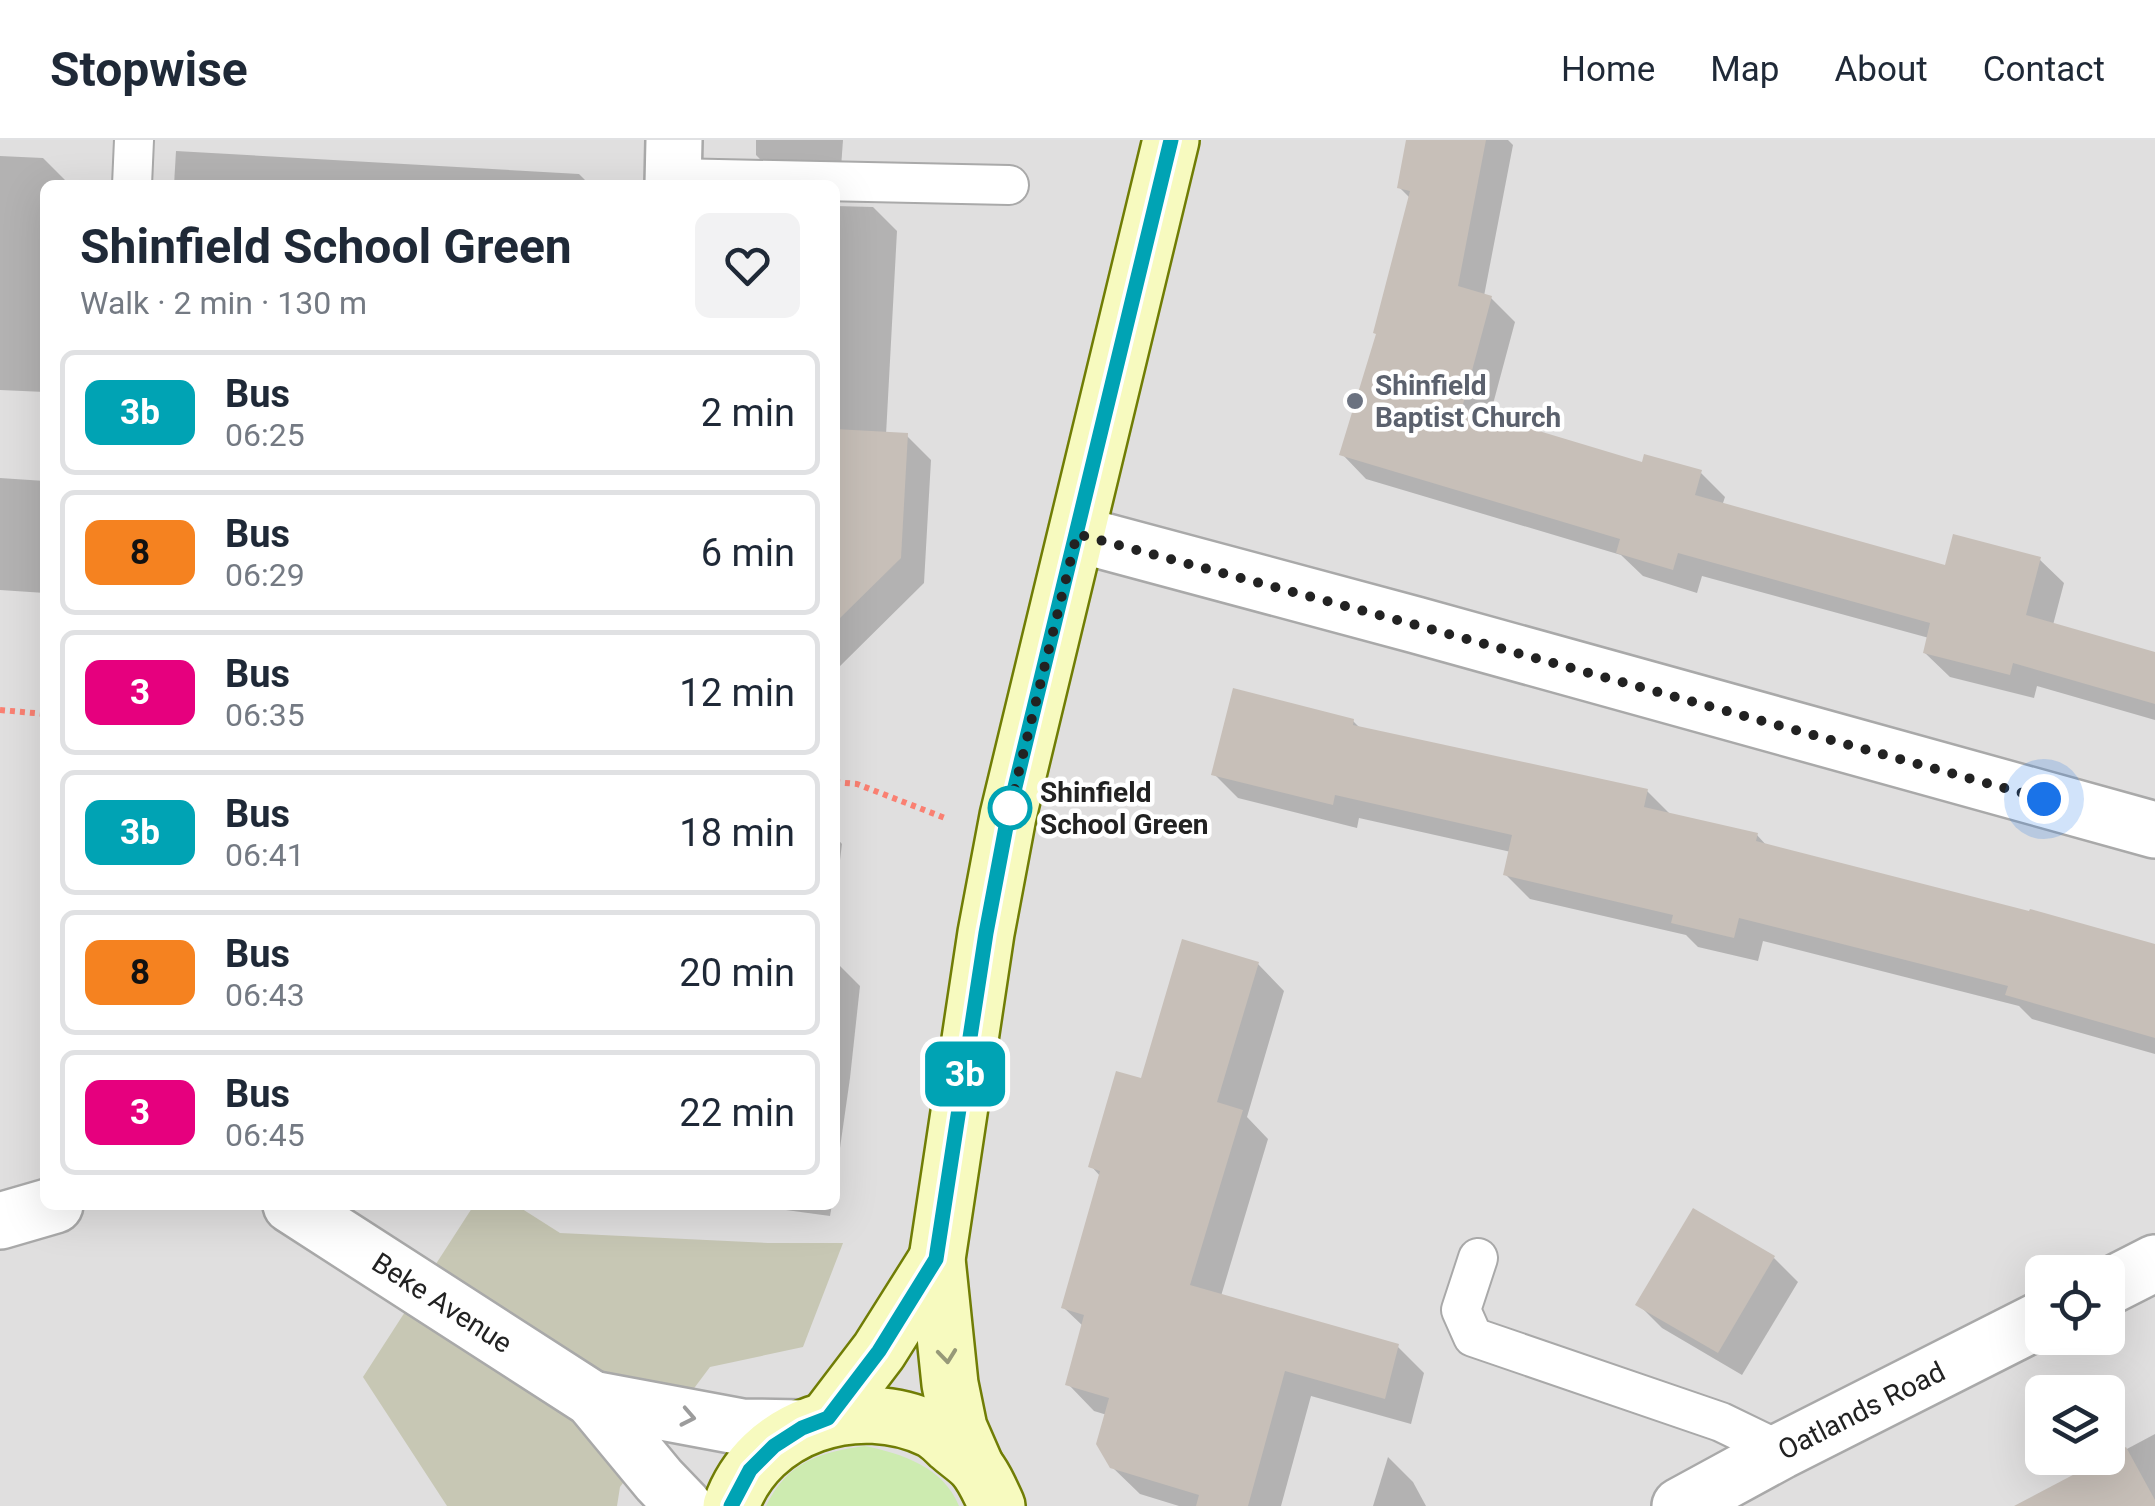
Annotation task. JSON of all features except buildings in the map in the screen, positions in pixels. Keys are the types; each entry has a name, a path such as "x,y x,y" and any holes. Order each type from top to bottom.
{"main road":[{"path":"986,1486 959,1428 936,1259 1008,816 1171,140"},
{"path":"732,1506 750,1470 774,1446 815,1423 879,1351 936,1259"},
{"path":"815,1423 882,1414 934,1431 986,1486"}],"street":[{"path":"1077,534 2155,830"},
{"path":"0,1221 40,1209"},
{"name":"Beke Avenue","path":"299,1210 592,1399"},
{"path":"2125,1277 2155,1262"},
{"name":"Oatlands Road","path":"1680,1506 2025,1328"},
{"path":"592,1399 742,1427 815,1423"},
{"path":"592,1399 684,1506"}],"lane":[{"path":"132,180 134,140"},
{"path":"673,168 1010,185"},
{"path":"1478,1258 1461,1310 1473,1337 1721,1422 1781,1451"}],"path":[{"path":"0,710 40,714"},
{"path":"840,782 857,784 951,820"}],"shaded area":[{"path":"0,140 2155,140 2155,1506 0,1506"},
{"path":"471,1210 524,1210 560,1233 843,1243 803,1347 710,1367 620,1487 617,1506 447,1506 363,1377"}],"green space":[{"path":"865,1446 920,1464 943,1481 959,1506 766,1506 784,1479 806,1462"}],"bus line":[{"name":"3b","path":"731,1506 750,1470 774,1446 802,1428 828,1418 879,1351 936,1259 1008,816 1171,140"}],"place":[{"name":"Shinfield Baptist Church","path":"1355,401"},
{"name":"Shinfield School Green","path":"1010,808"}],"route":[{"path":"1010,808 1008,816 1077,534 2044,799"}]}
